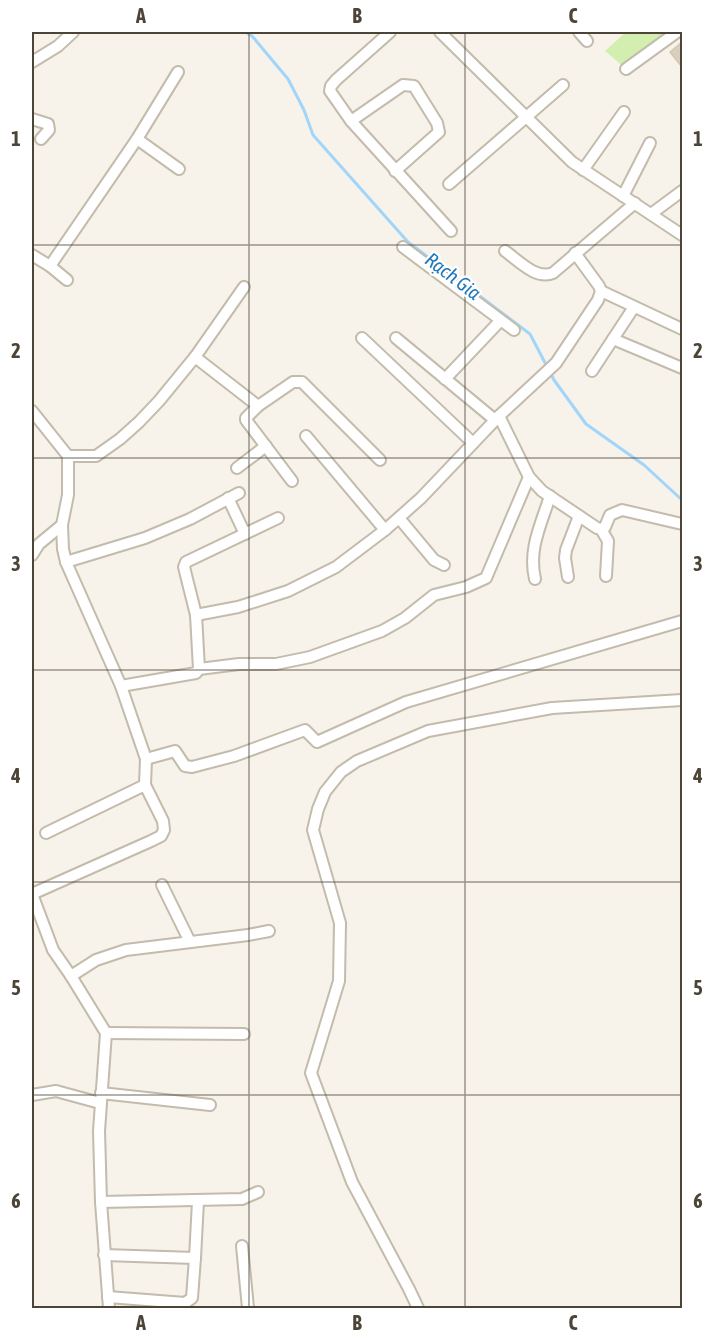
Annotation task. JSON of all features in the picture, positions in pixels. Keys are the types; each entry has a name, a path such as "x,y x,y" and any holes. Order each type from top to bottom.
{"street":[{"path":"32,62 58,46 73,32"},
{"path":"390,32 331,86 330,91 351,121 451,231"},
{"path":"440,32 572,162 682,235"},
{"path":"579,32 587,41"},
{"path":"626,69 677,32"},
{"path":"50,266 137,139 178,72"},
{"path":"351,121 403,85 414,86 437,123 439,132 396,171"},
{"path":"450,184 564,85"},
{"path":"583,170 624,112"},
{"path":"32,119 48,124 49,130 41,139"},
{"path":"137,139 179,168"},
{"path":"623,196 650,143"},
{"path":"651,214 682,190"},
{"path":"505,251 538,275 545,276 553,273 635,203"},
{"path":"403,247 514,330"},
{"path":"574,253 601,291 682,328"},
{"path":"32,255 67,280"},
{"path":"68,456 96,456 140,422 195,357 244,287"},
{"path":"196,615 238,607 288,591 336,567 385,531 497,418 556,363 601,291"},
{"path":"592,371 634,307"},
{"path":"445,379 500,321"},
{"path":"362,338 473,443"},
{"path":"396,338 497,418 529,477 550,496 597,528 602,529 608,541 606,576"},
{"path":"613,339 682,368"},
{"path":"195,357 258,406"},
{"path":"292,481 246,418 258,406 292,382 302,382 380,460"},
{"path":"32,411 68,456 68,495 62,525 66,562 122,686 146,759 145,785 163,821 164,830 161,836 32,894 53,950 106,1033 100,1098 100,1202 108,1303 189,1302 192,1298 198,1201"},
{"path":"306,436 385,531"},
{"path":"237,468 266,446"},
{"path":"122,686 192,675 199,669 239,664 276,664 310,657 382,632 405,618 434,595 466,587 486,578 529,477"},
{"path":"66,562 145,538 190,519 239,493"},
{"path":"535,579 532,550 550,496"},
{"path":"228,498 245,534"},
{"path":"602,529 610,514 622,510 682,524"},
{"path":"568,577 566,550 579,516"},
{"path":"199,669 196,615 184,564 278,518"},
{"path":"399,518 434,560 444,565"},
{"path":"32,555 39,544 62,525"},
{"path":"146,759 175,751 185,766 192,767 234,756 305,730 317,742 406,702 682,621"},
{"path":"418,1308 352,1182 311,1072 339,981 340,923 313,830 325,792 340,772 357,761 428,731 552,708 682,700"},
{"path":"46,833 145,785"},
{"path":"162,885 190,942"},
{"path":"71,976 96,960 115,953 269,931"},
{"path":"106,1033 244,1034"},
{"path":"32,1095 45,1092 67,1093 100,1098 210,1105"},
{"path":"100,1202 242,1199 258,1192"},
{"path":"242,1246 248,1308"},
{"path":"104,1255 195,1258"}],"green space":[{"path":"626,32 671,32 624,67 605,51"}],"building":[{"path":"682,42 682,67 670,52"}],"waterway":[{"name":"Rạch Gia","path":"245,32 252,36 288,79 304,110 313,135 408,242 530,334 554,380 586,424 644,465 682,500"}]}
